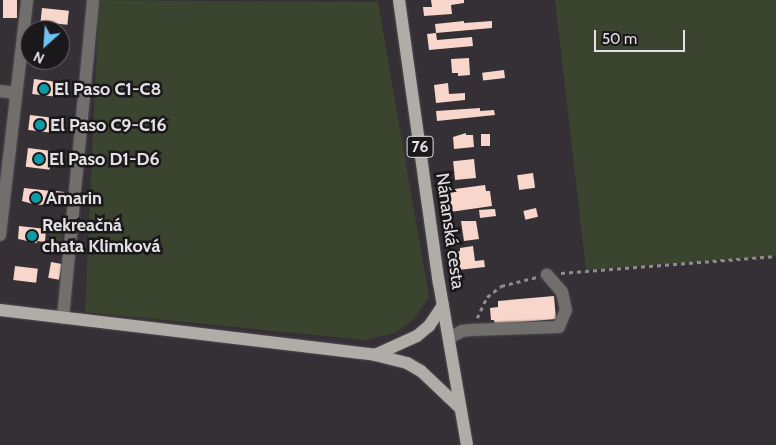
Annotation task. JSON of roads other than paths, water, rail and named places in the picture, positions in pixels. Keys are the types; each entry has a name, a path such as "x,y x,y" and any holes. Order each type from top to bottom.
{"main road":[{"name":"Nánanská cesta","path":"399,0 443,305 460,408"},
{"path":"375,355 417,336 429,326 443,305"},
{"path":"0,310 375,355 407,363 421,371 460,408"},
{"name":"76","path":"460,408 467,445"}],"street":[{"path":"0,235 2,200 27,0"},
{"path":"63,318 93,0"},
{"path":"0,91 16,93"},
{"path":"449,338 462,331 471,330 559,327 566,310 562,292 546,275"}],"place":[{"name":"El Paso C1-C8","path":"44,89"},
{"name":"El Paso C9-C16","path":"40,125"},
{"name":"El Paso D1-D6","path":"39,159"},
{"name":"Amarin","path":"36,198"},
{"name":"Rekreačná chata Klimková","path":"32,236"}]}
